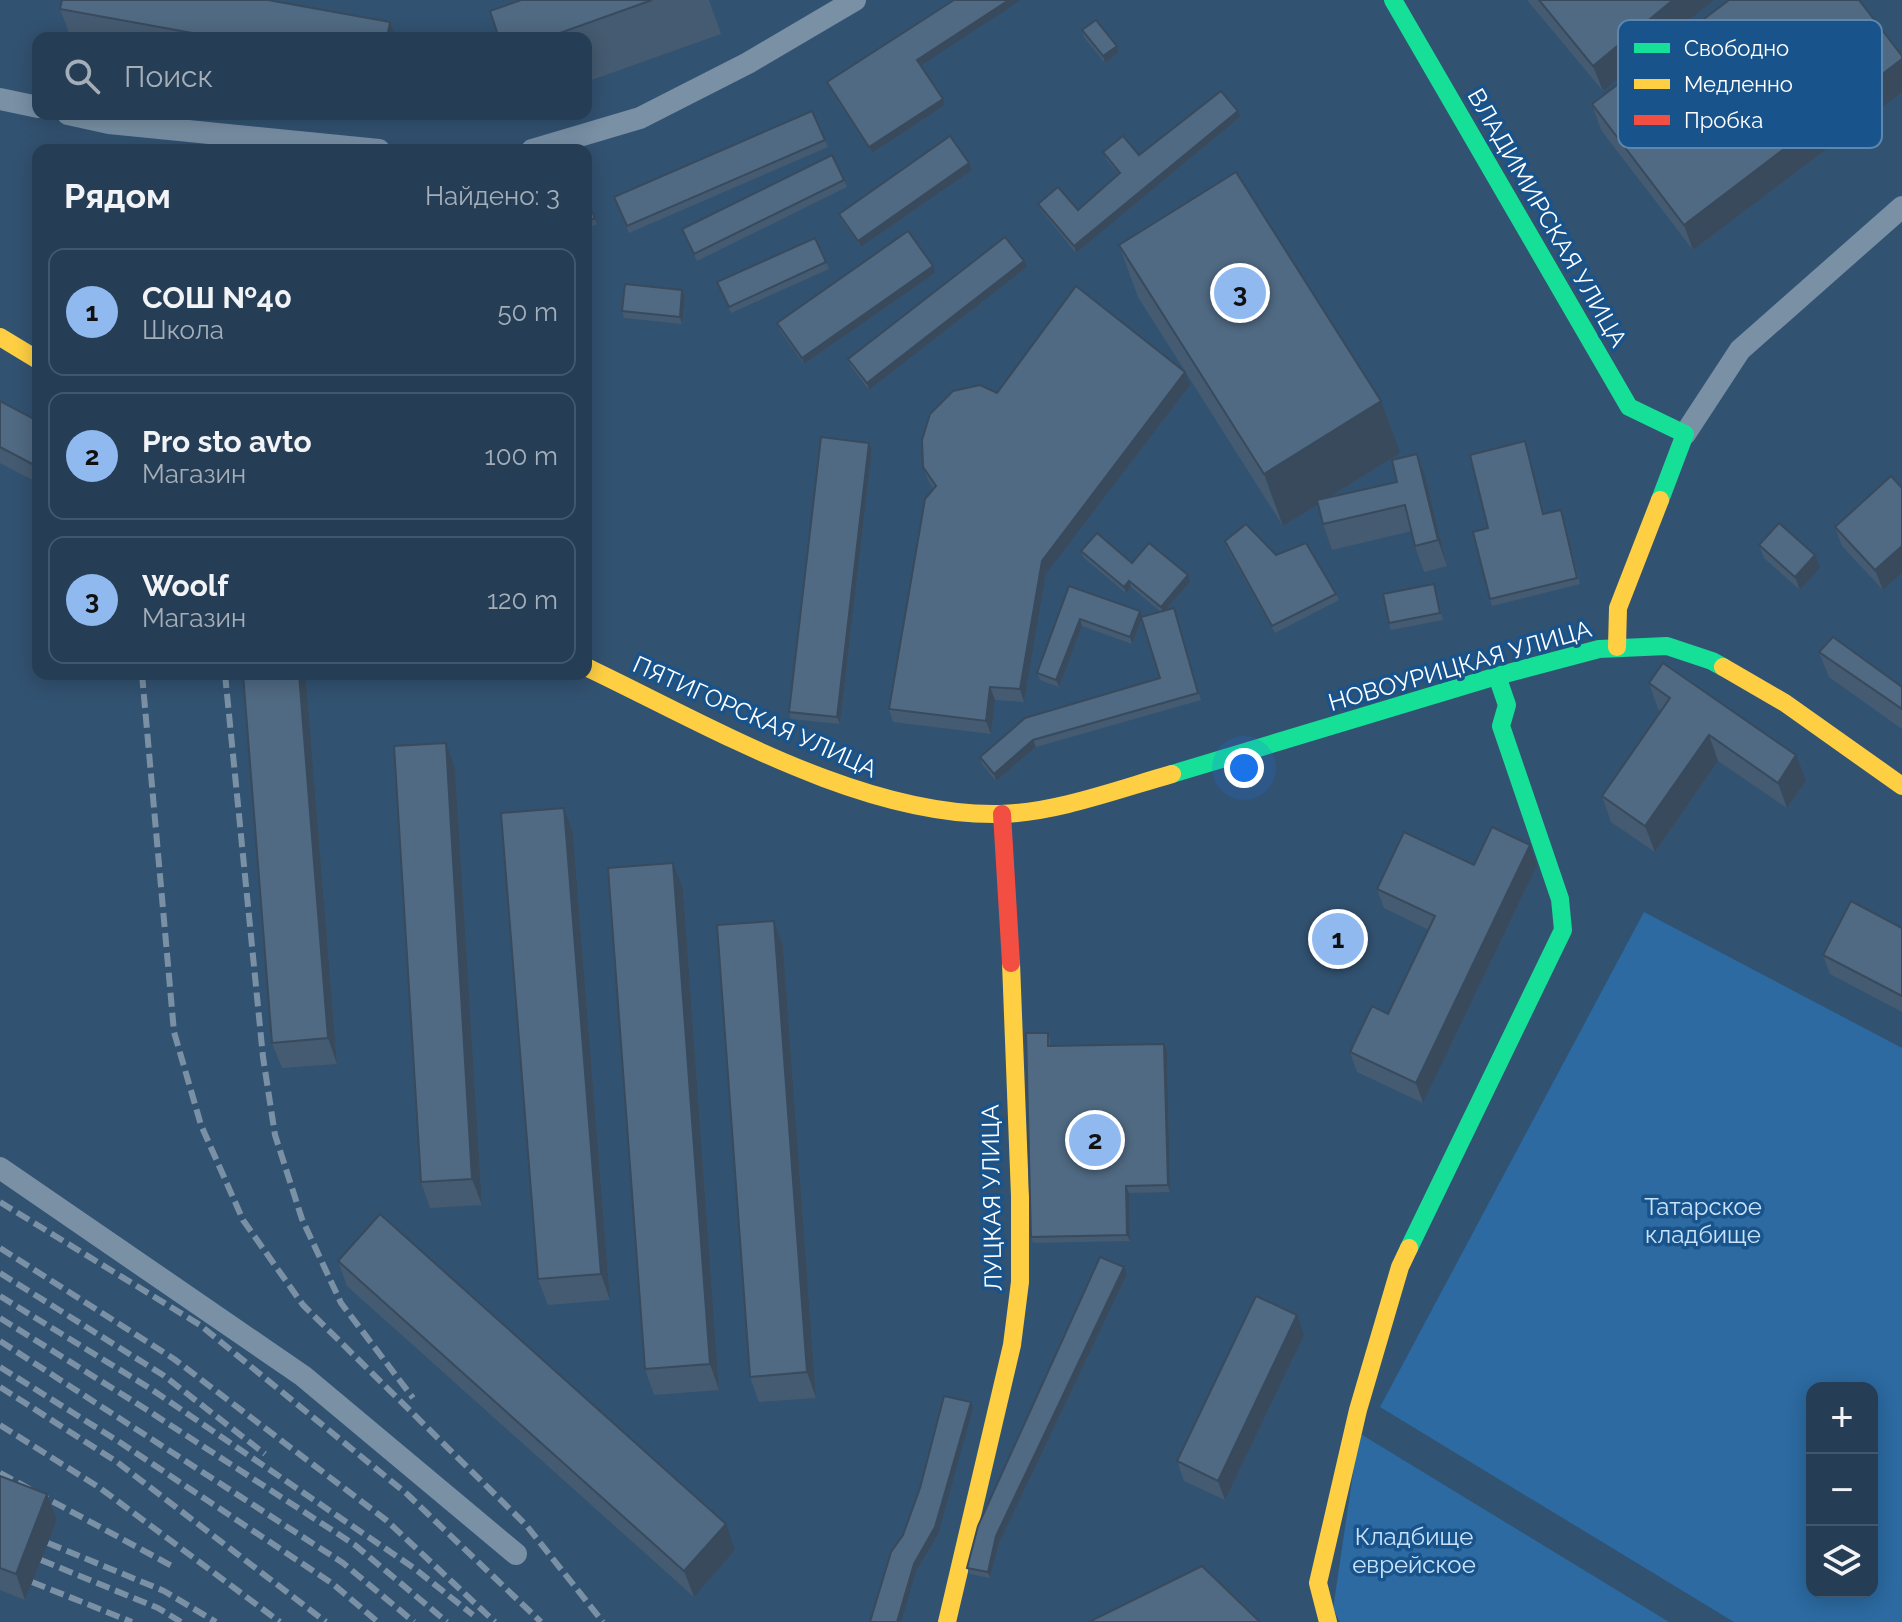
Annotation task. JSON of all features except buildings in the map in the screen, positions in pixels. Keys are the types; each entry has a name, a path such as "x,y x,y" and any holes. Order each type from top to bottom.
{"main road":[{"name":"ВЛАДИМИРСКАЯ УЛИЦА","path":"1393,0 1629,407 1685,434"},
{"path":"0,337 32,356"},
{"path":"1617,647 1618,608 1685,434"},
{"name":"НОВОУРИЦКАЯ УЛИЦА","path":"1002,814 1070,803 1497,676 1617,647 1667,646 1712,661 1785,703 1902,786"},
{"name":"ПЯТИГОРСКАЯ УЛИЦА","path":"592,670 785,762 884,799 951,811 1002,814"},
{"path":"1328,1622 1318,1583 1358,1410 1400,1267 1563,930 1560,899 1501,726 1507,705 1497,676"},
{"name":"ЛУЦКАЯ УЛИЦА","path":"947,1622 1012,1345 1020,1282 1020,1196 1008,890 1002,814"}],"street":[{"path":"552,144 640,118 748,63 855,0"},
{"path":"0,99 32,106"},
{"path":"95,120 319,144"},
{"path":"1685,434 1740,350 1902,207"},
{"path":"0,1168 303,1376 516,1554"}],"green space":[{"name":"Татарское кладбище","path":"1644,912 1902,1048 1902,1622 1734,1622 1380,1407"},
{"name":"Кладбище еврейское","path":"1359,1433 1669,1622 1340,1622 1333,1609"}],"railway":[{"path":"143,680 174,1032 201,1125 243,1220 303,1305 526,1525 603,1622"},
{"path":"226,680 263,1057 275,1135 302,1219 341,1303 413,1398"},
{"path":"0,1202 200,1325 407,1494 541,1622"},
{"path":"0,1248 174,1359 386,1520 495,1622"},
{"path":"0,1273 163,1375 265,1454"},
{"path":"0,1296 151,1389 414,1568 473,1615"},
{"path":"0,1318 355,1545 447,1622"},
{"path":"0,1341 343,1563 414,1622"},
{"path":"0,1367 333,1584 378,1622"},
{"path":"0,1387 117,1462 326,1622"},
{"path":"0,1425 100,1488 280,1622"},
{"path":"0,1473 172,1566"},
{"path":"48,1543 164,1591 216,1622"},
{"path":"41,1560 158,1608 181,1622"},
{"path":"32,1582 132,1622"}],"traffic: fast":[{"path":"1393,0 1629,407 1685,434 1660,500"},
{"path":"1172,774 1497,676 1599,649 1667,646 1723,667"},
{"path":"1409,1248 1563,930 1560,899 1501,726 1507,705 1497,676"}],"traffic: slow":[{"path":"0,337 32,356"},
{"path":"1617,647 1618,608 1660,500"},
{"path":"1723,667 1785,703 1902,786"},
{"path":"592,670 787,763 894,800 948,811 1021,813 1087,799 1172,774"},
{"path":"947,1622 1012,1345 1020,1282 1020,1196 1011,963"},
{"path":"1328,1622 1318,1583 1358,1410 1400,1267 1409,1248"}],"traffic: jam":[{"path":"1002,814 1011,963"}],"place":[{"name":"Woolf","path":"1240,293"},
{"name":"СОШ №40","path":"1338,939"},
{"name":"Pro sto avto","path":"1095,1140"}]}
